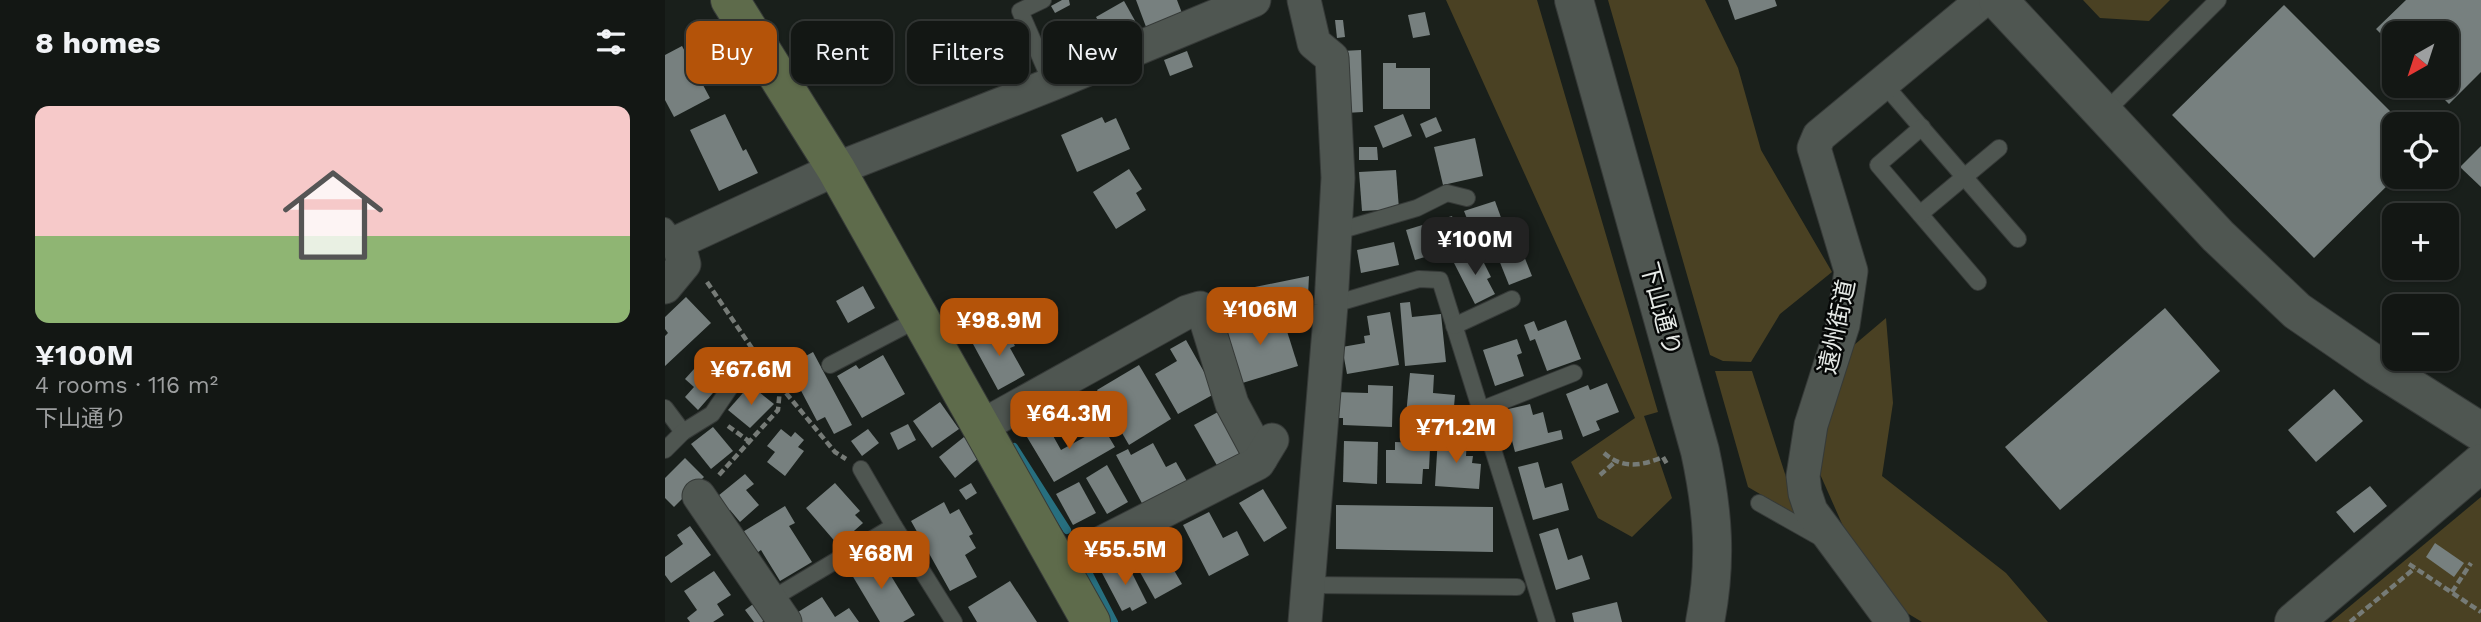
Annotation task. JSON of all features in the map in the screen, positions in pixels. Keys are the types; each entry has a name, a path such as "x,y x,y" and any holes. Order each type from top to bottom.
{"main road":[{"path":"730,0 846,165 920,318 1091,622"}],"street":[{"path":"1304,0 1314,43 1332,58 1338,177 1331,305 1305,622"},
{"name":"下山通り","path":"1574,0 1700,451 1711,502 1713,549 1710,598 1705,622"},
{"name":"遠州街道","path":"1893,622 1811,511 1805,493 1803,476 1811,425 1843,325 1851,271 1814,148 1819,136 1983,0"},
{"path":"1998,0 2218,236 2297,311 2481,432"},
{"path":"1142,45 1246,1"},
{"path":"673,255 846,165 1052,84"},
{"path":"982,426 1187,312 1200,308 1232,404 1268,447 1258,463 1060,564"},
{"path":"2294,622 2481,463"},
{"path":"699,496 777,611"}],"lane":[{"path":"1043,0 1020,11 1043,63"},
{"path":"2103,114 2218,0"},
{"path":"1883,83 2018,239"},
{"path":"1922,127 1878,165 1978,282"},
{"path":"1920,214 1999,148"},
{"path":"1335,232 1417,208 1447,193 1467,198"},
{"path":"1331,305 1419,279 1440,280 1547,622"},
{"path":"1454,326 1512,299"},
{"path":"830,365 920,318"},
{"path":"1480,410 1574,373"},
{"path":"665,450 683,432 712,414 729,389"},
{"path":"665,408 683,432"},
{"path":"861,469 954,622"},
{"path":"1759,503 1817,537 1836,544"},
{"path":"777,611 894,526"},
{"path":"1308,585 1517,587"}],"path":[{"path":"673,255 695,265 766,369 835,452 861,469"},
{"path":"699,496 778,410 781,386"},
{"path":"1604,453 1615,463 1633,465 1647,464 1663,457 1669,469"},
{"path":"1600,475 1615,463"},
{"path":"2400,557 2481,612"},
{"path":"2452,592 2471,563"},
{"path":"2350,622 2415,568"}],"shaded area":[{"path":"1446,0 1537,0 1658,412 1644,416 1672,498 1632,537 1598,518 1571,462 1635,418"},
{"path":"1608,0 1705,0 1738,68 1761,150 1832,272 1780,314 1751,362 1723,361 1710,355"},
{"path":"2083,0 2170,0 2149,21 2100,18"},
{"path":"1886,318 1893,403 1882,476 2006,573 2048,622 1922,622 1907,613 1843,526 1816,465 1847,351"},
{"path":"1715,371 1752,371 1796,508 1806,521 1748,487"},
{"path":"2481,497 2481,622 2331,622"}],"building":[{"path":"1062,0 1069,0 1070,5 1055,13 1051,6"},
{"path":"1136,0 1177,0 1185,21 1149,35"},
{"path":"1728,0 1775,0 1777,6 1735,20"},
{"path":"2406,0 2481,0 2481,72 2459,94 2459,21 2384,21"},
{"path":"1124,1 1135,21 1098,21 1096,17"},
{"path":"2284,5 2391,112 2382,112 2384,189 2314,258 2172,115"},
{"path":"1425,12 1430,35 1413,38 1408,15"},
{"path":"1335,20 1343,20 1345,37 1337,38"},
{"path":"2382,23 2382,35 2376,29"},
{"path":"682,46 686,53 686,84 702,84 710,98 674,117 665,100 665,55"},
{"path":"1361,50 1363,112 1345,113 1342,51"},
{"path":"1187,51 1193,67 1170,76 1164,60"},
{"path":"1383,63 1396,63 1396,68 1430,68 1430,109 1383,109"},
{"path":"2443,98 2455,98 2449,104"},
{"path":"725,114 743,151 746,149 758,173 719,191 690,130"},
{"path":"1403,114 1412,136 1383,148 1374,126"},
{"path":"1102,117 1105,123 1116,118 1130,149 1077,172 1061,135"},
{"path":"1436,117 1442,131 1426,138 1420,124"},
{"path":"1475,138 1483,176 1443,185 1434,147"},
{"path":"2481,146 2481,187 2460,167"},
{"path":"1359,147 1377,147 1378,160 1359,160"},
{"path":"1129,169 1142,189 1136,193 1146,210 1116,229 1093,192"},
{"path":"1396,170 1399,209 1362,211 1359,172"},
{"path":"1495,201 1503,223 1473,234 1464,211"},
{"path":"1452,216 1461,246 1415,260 1406,230"},
{"path":"1516,236 1532,276 1509,285 1493,245"},
{"path":"1394,242 1399,265 1361,273 1357,250"},
{"path":"1478,251 1491,277 1487,279 1495,294 1475,304 1454,263"},
{"path":"1309,276 1307,315 1295,315 1287,295 1260,303 1259,298 1247,299 1245,289"},
{"path":"863,286 875,308 848,323 836,301"},
{"path":"1239,296 1242,307 1227,311 1224,300"},
{"path":"686,297 711,323 665,366 665,336 668,333 665,329 665,317"},
{"path":"1410,302 1412,317 1441,314 1446,362 1405,366 1400,303"},
{"path":"2165,308 2220,371 2060,510 2005,447"},
{"path":"1280,309 1298,366 1239,384 1222,327"},
{"path":"1390,312 1399,365 1347,374 1342,347 1365,343 1364,336 1370,335 1367,316"},
{"path":"1566,320 1581,359 1547,371 1535,339 1530,341 1524,325 1534,321 1538,331"},
{"path":"1004,326 1015,346 1010,348 1025,375 998,390 973,344"},
{"path":"1517,339 1522,353 1517,355 1524,376 1495,386 1483,350"},
{"path":"1186,340 1216,393 1178,414 1155,374 1177,361 1170,349"},
{"path":"712,349 734,369 698,410 685,397 694,387 685,379"},
{"path":"813,352 852,425 834,434 825,417 817,421 788,366"},
{"path":"883,355 905,394 862,418 837,376 856,365 859,369"},
{"path":"1139,365 1171,419 1129,445 1097,390"},
{"path":"1410,373 1434,375 1433,393 1455,395 1452,430 1405,426"},
{"path":"1607,383 1619,412 1596,421 1600,430 1583,437 1566,394 1588,385 1590,390"},
{"path":"750,385 774,404 750,428 728,410"},
{"path":"1368,385 1393,386 1392,427 1343,425 1343,418 1334,418 1335,392 1368,393"},
{"path":"2334,389 2363,421 2316,462 2288,430"},
{"path":"940,402 959,429 932,448 913,421"},
{"path":"1530,404 1533,415 1543,412 1548,433 1561,430 1563,439 1515,452 1504,410"},
{"path":"1218,412 1243,455 1219,469 1194,425"},
{"path":"908,424 916,440 898,450 890,433"},
{"path":"1047,425 1061,450 1103,427 1115,447 1054,482 1027,437"},
{"path":"713,427 733,451 711,469 691,444"},
{"path":"781,429 791,437 795,432 804,440 798,447 804,451 785,476 767,462 775,452 767,446"},
{"path":"868,429 879,443 862,456 851,441"},
{"path":"964,437 980,457 955,478 939,457"},
{"path":"1438,437 1467,439 1466,456 1473,456 1472,463 1481,464 1479,489 1435,486"},
{"path":"1344,441 1378,442 1377,484 1343,482"},
{"path":"1395,442 1422,443 1422,449 1430,449 1429,469 1423,469 1422,484 1386,483 1386,450 1395,450"},
{"path":"1153,443 1166,467 1176,462 1188,483 1144,507 1116,455 1128,449 1131,455"},
{"path":"685,458 704,477 674,507 665,498 665,478"},
{"path":"1538,462 1545,488 1562,483 1569,510 1533,520 1518,467"},
{"path":"1107,465 1128,502 1107,514 1086,478"},
{"path":"745,474 754,484 746,490 759,505 740,522 730,510 726,514 713,500"},
{"path":"1079,482 1096,513 1073,525 1056,494"},
{"path":"835,483 860,511 855,515 863,523 838,545 806,508"},
{"path":"971,483 977,493 966,500 959,490"},
{"path":"2370,486 2387,506 2354,533 2336,512"},
{"path":"1263,489 1287,528 1264,542 1239,503"},
{"path":"944,502 950,514 959,509 973,534 969,536 976,548 965,555 977,577 950,591 911,521"},
{"path":"1336,505 1493,507 1493,552 1336,549"},
{"path":"785,506 795,523 789,526 812,562 780,581 761,550 754,555 741,533"},
{"path":"1209,512 1223,538 1237,531 1249,555 1209,576 1183,525"},
{"path":"690,526 711,555 671,583 665,575 665,557 683,544 677,535"},
{"path":"1558,528 1568,560 1582,555 1590,579 1556,590 1539,534"},
{"path":"1158,543 1182,584 1155,599 1132,558"},
{"path":"2435,543 2464,563 2454,577 2426,557"},
{"path":"877,553 915,615 903,622 880,622 849,570"},
{"path":"1126,561 1147,603 1132,611 1130,607 1122,611 1102,573"},
{"path":"714,571 731,595 717,604 724,615 713,622 690,622 687,618 697,610 684,591"},
{"path":"1010,581 1037,622 977,622 968,607"},
{"path":"822,597 835,617 849,608 859,622 800,622 795,614"},
{"path":"756,602 767,619 762,622 754,622 745,610"},
{"path":"1617,602 1622,622 1574,622 1572,613"}],"waterway":[{"path":"1014,447 1067,530"},
{"path":"1088,572 1114,622"}]}
